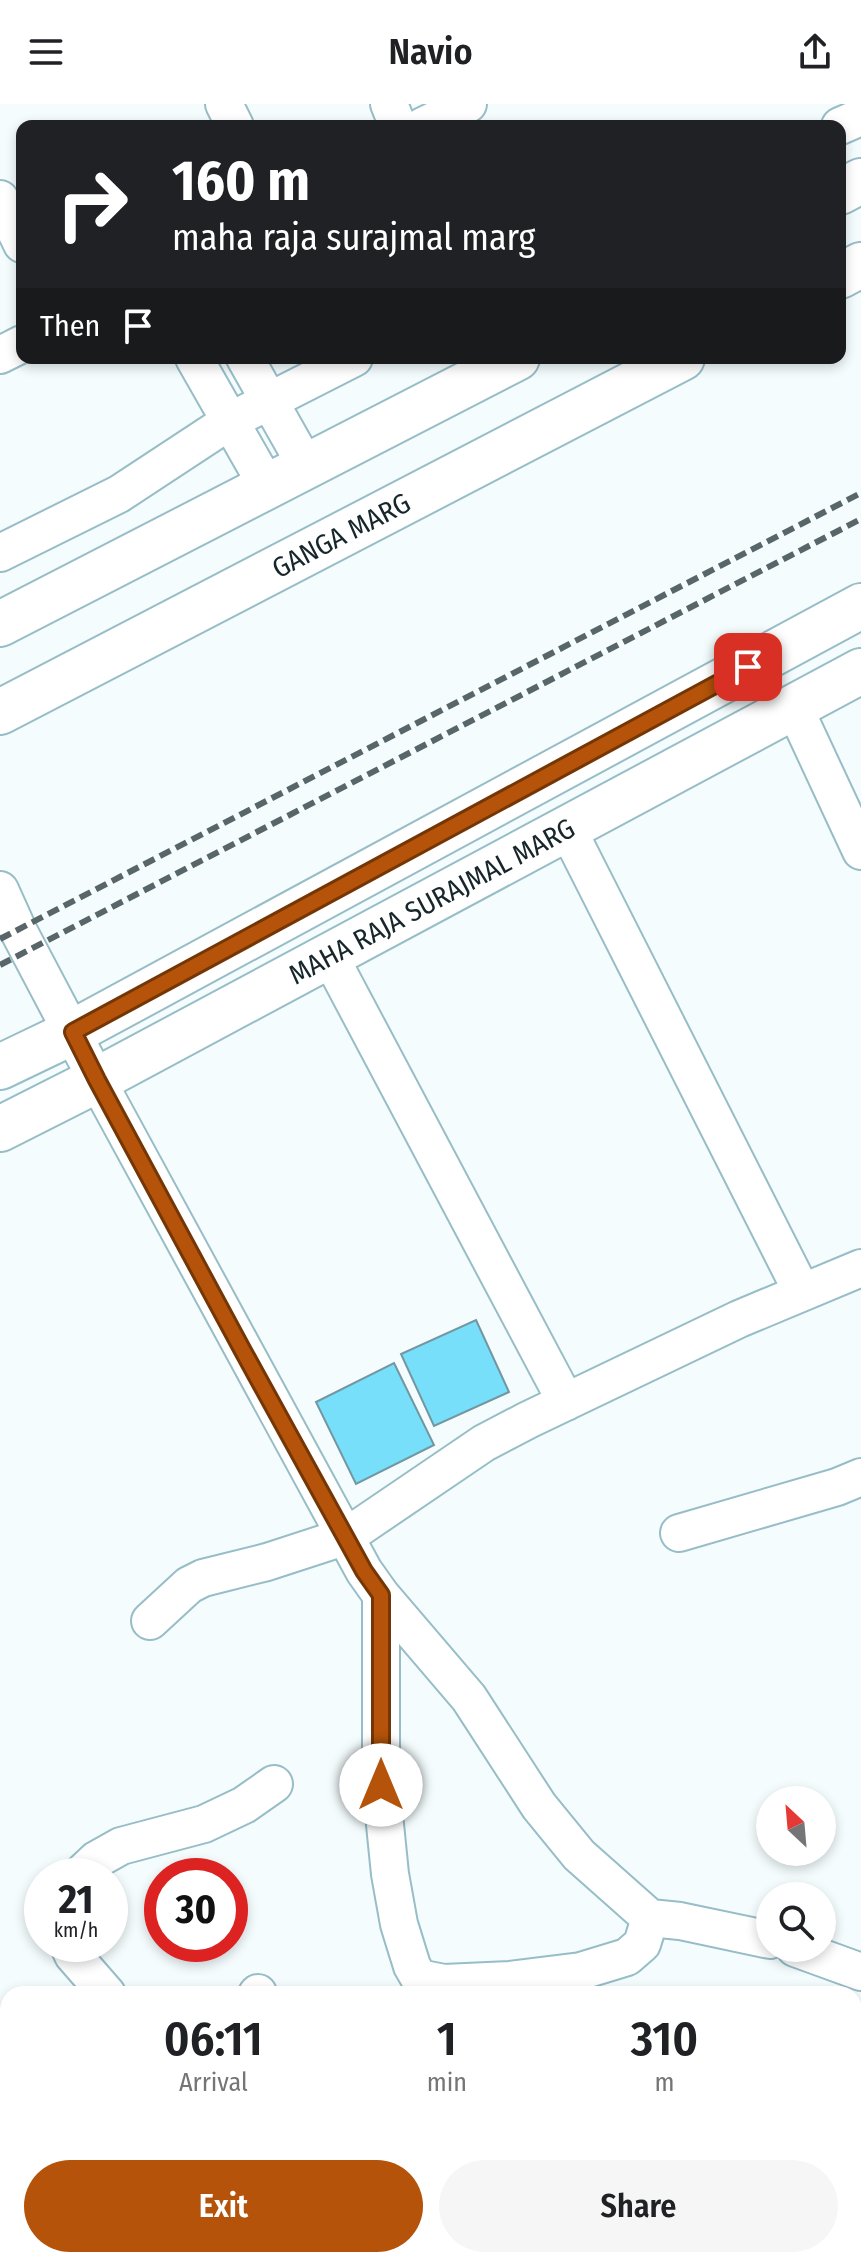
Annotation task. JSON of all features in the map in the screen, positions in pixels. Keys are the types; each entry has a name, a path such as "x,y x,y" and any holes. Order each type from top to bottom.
{"street":[{"path":"435,120 468,104"},
{"path":"0,199 16,232"},
{"path":"197,364 267,486"},
{"path":"248,364 306,466"},
{"path":"0,553 119,494 230,421 342,364"},
{"path":"0,624 505,364"},
{"name":"GANGA MARG","path":"0,712 670,364"},
{"name":"MAHA RAJA SURAJMAL MARG","path":"0,1067 73,1032 861,606"},
{"name":"MAHA RAJA SURAJMAL MARG","path":"0,1129 861,671"},
{"path":"794,707 861,851"},
{"path":"567,828 802,1292"},
{"path":"0,890 97,1080 243,1351 364,1571 381,1595 469,1698 539,1806 579,1855 650,1918 756,1937"},
{"path":"329,955 566,1402"},
{"path":"150,1621 176,1595 203,1578 267,1562 347,1536 484,1443 739,1319 861,1268"},
{"path":"679,1533 837,1487 861,1477"},
{"path":"381,1595 381,1785 390,1874 399,1924 419,1978 444,1983 510,1980 581,1971 627,1957 642,1944 650,1918"},
{"path":"100,1858 121,1846 204,1824 244,1805 274,1784"},
{"path":"79,1962 100,1986"},
{"path":"834,1962 861,1972"}],"building":[{"path":"476,1320 509,1392 434,1426 401,1354"},
{"path":"394,1363 434,1445 356,1484 316,1402"}],"railway":[{"path":"0,939 861,493"},
{"path":"0,965 861,519"}],"route":[{"path":"381,1785 381,1595 364,1571 243,1351 73,1032 748,667"}]}
